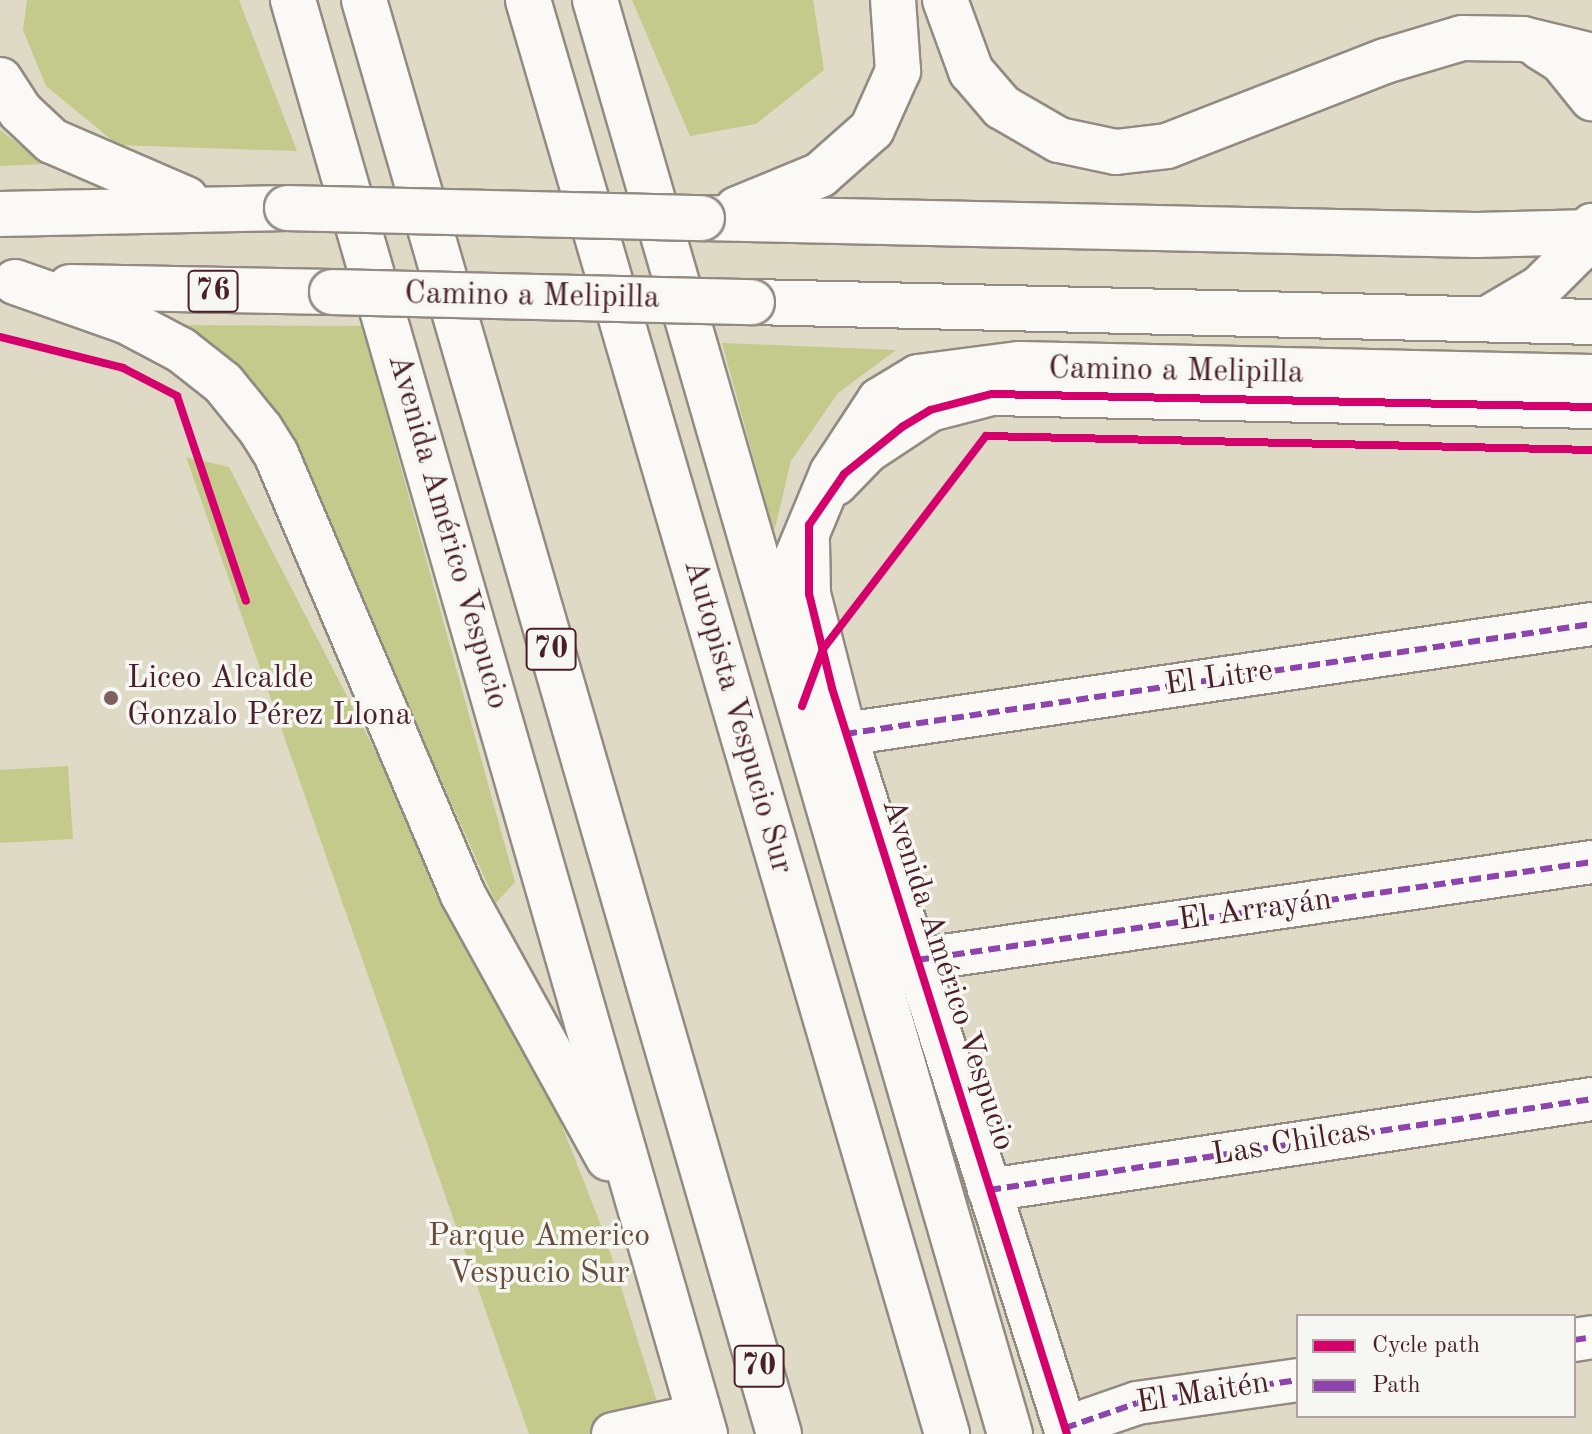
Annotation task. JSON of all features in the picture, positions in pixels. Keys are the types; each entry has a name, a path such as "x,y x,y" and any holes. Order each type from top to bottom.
{"main road":[{"name":"Avenida Américo Vespucio","path":"293,0 703,1425"},
{"name":"70","path":"364,0 779,1434"},
{"name":"Autopista Vespucio Sur","path":"528,0 947,1434"},
{"name":"Avenida Américo Vespucio","path":"595,0 1010,1434"},
{"path":"707,218 820,175 872,129 898,71 893,0"},
{"path":"945,0 971,71 1002,107 1059,140 1116,152 1191,138 1431,46 1462,38 1523,39 1592,56"},
{"path":"1523,39 1562,61 1592,98"},
{"path":"0,80 20,111 52,141 88,161 211,208"},
{"path":"0,214 287,208 707,218 1591,230"},
{"path":"1488,318 1540,288 1591,230"},
{"path":"7,282 126,321 181,350 223,383 261,430 276,454 462,893 655,1254"},
{"name":"Camino a Melipilla","path":"7,282 95,290 332,292 1592,322"},
{"path":"779,637 785,599 809,525 850,441 880,400 897,386 942,370 1020,364 1592,377"}],"street":[{"name":"Camino a Melipilla","path":"809,525 844,474 902,427 930,410 992,394 1592,407"},
{"name":"Avenida Américo Vespucio","path":"809,525 809,594 845,734 1066,1431"},
{"name":"El Litre","path":"845,734 1592,624"},
{"name":"El Arrayán","path":"917,960 1592,862"},
{"name":"Las Chilcas","path":"989,1190 1592,1099"},
{"name":"El Maitén","path":"1066,1431 1137,1403 1296,1380"},
{"path":"613,1434 703,1425"}],"green space":[{"path":"27,0 239,0 297,151 118,145 46,86 23,30"},
{"path":"632,0 813,0 824,70 756,124 690,136"},
{"path":"0,130 45,164 0,166"},
{"path":"177,325 362,326 515,882 496,903 305,475"},
{"path":"722,343 896,350 838,393 791,461 774,532"},
{"name":"Parque Americo Vespucio Sur","path":"186,457 229,467 542,1075 604,1233 667,1434 529,1434"},
{"path":"68,766 73,839 0,843 0,770"}],"marked path":[{"path":"845,734 1592,624"},
{"path":"917,960 1592,862"},
{"path":"989,1190 1592,1099"},
{"path":"1576,1340 1592,1337"},
{"path":"1065,1428 1137,1403 1296,1380"}],"cycle path":[{"path":"0,337 123,368 177,396 246,601"},
{"path":"1067,1434 832,688 809,594 809,525 844,474 902,427 930,410 992,394 1592,407"},
{"path":"802,706 823,649 986,436 1592,450"}],"place":[{"name":"Liceo Alcalde Gonzalo Pérez Llona","path":"111,698"}]}
